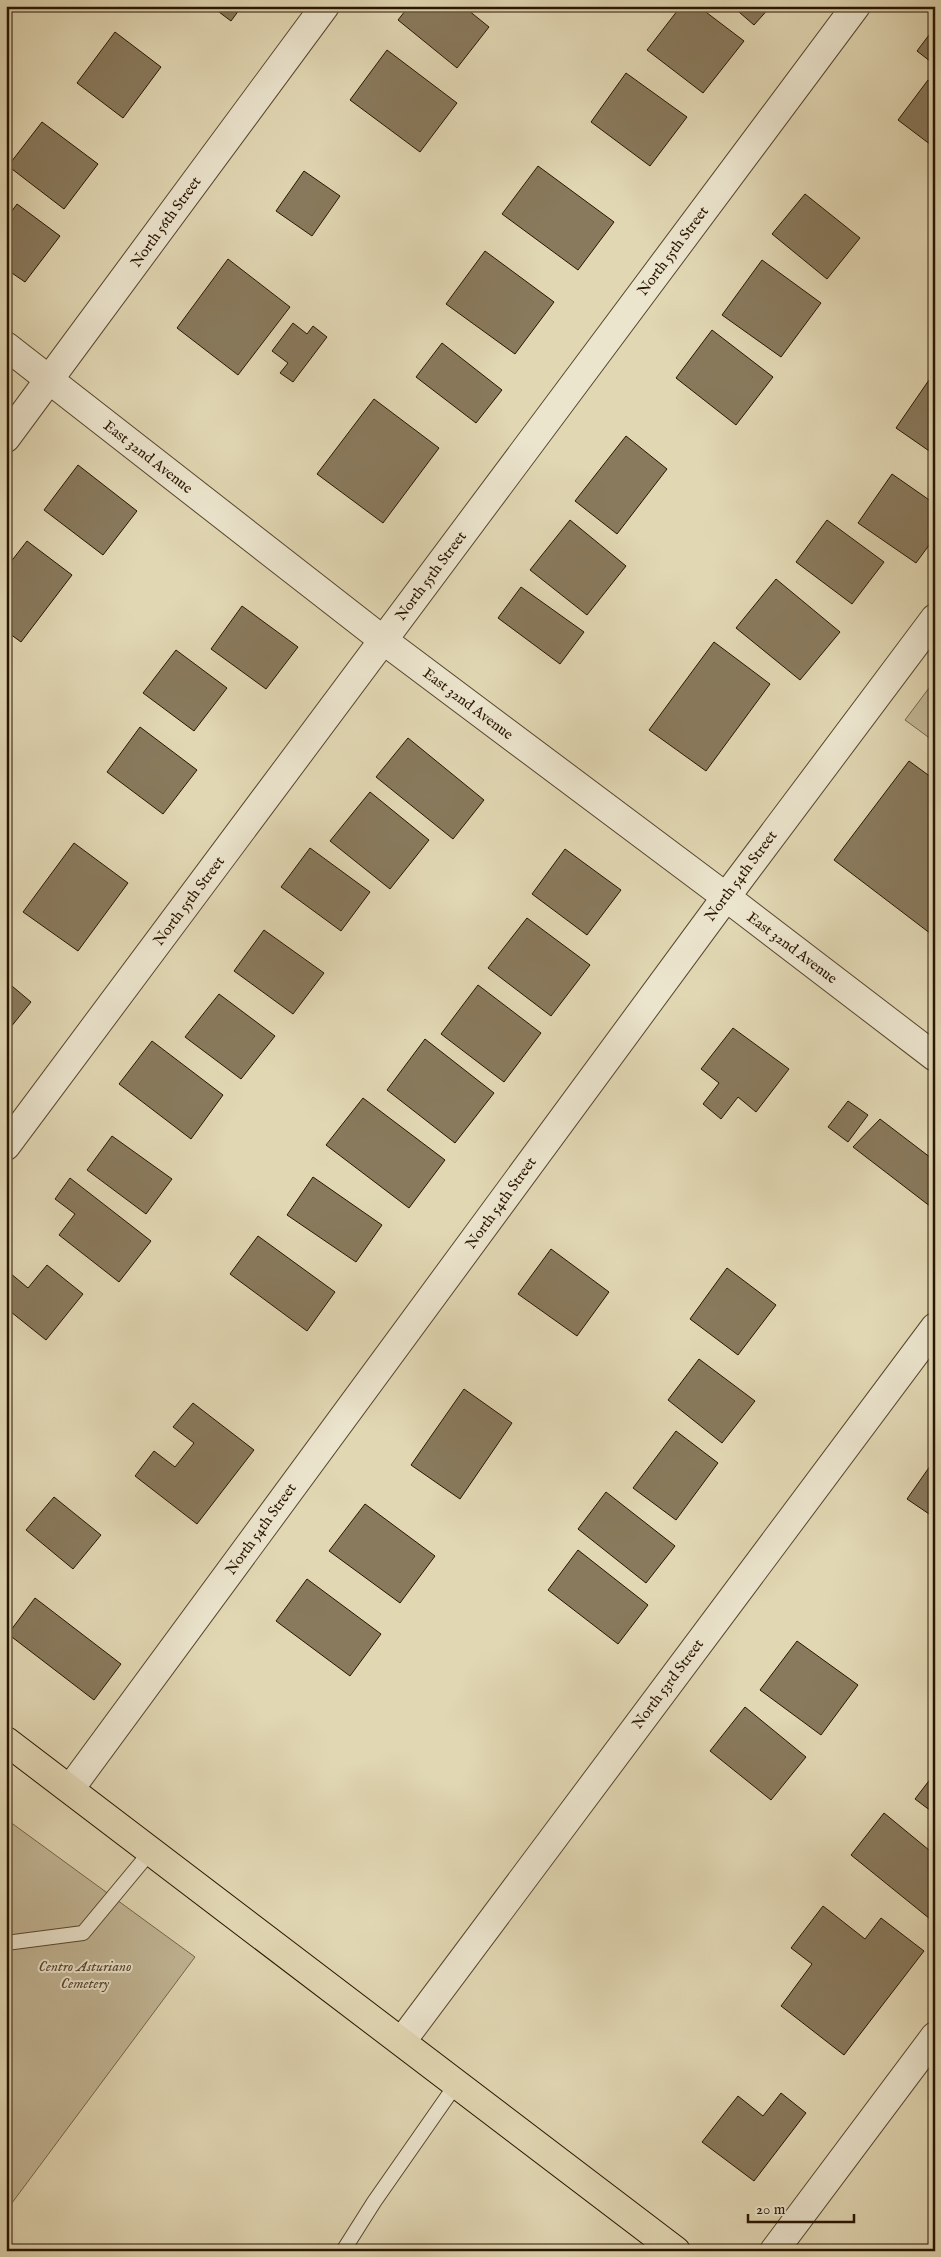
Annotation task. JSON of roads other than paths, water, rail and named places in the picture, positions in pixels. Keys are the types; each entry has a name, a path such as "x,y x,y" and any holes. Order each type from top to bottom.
{"main road":[{"path":"6,1741 676,2251"}],"street":[{"name":"North 56th Street","path":"6,438 325,6"},
{"name":"North 55th Street","path":"6,1146 856,6"},
{"name":"East 32nd Avenue","path":"6,346 383,640 726,897 935,1057"},
{"name":"North 54th Street","path":"70,1789 726,897 935,618"},
{"name":"North 53rd Street","path":"402,2041 935,1327"},
{"path":"774,2251 935,2036"}],"lane":[{"path":"6,1943 83,1933 151,1851"},
{"path":"342,2251 457,2083"}],"park label":[{"name":"Centro Asturiano Cemetery","path":"85,1974"}]}
